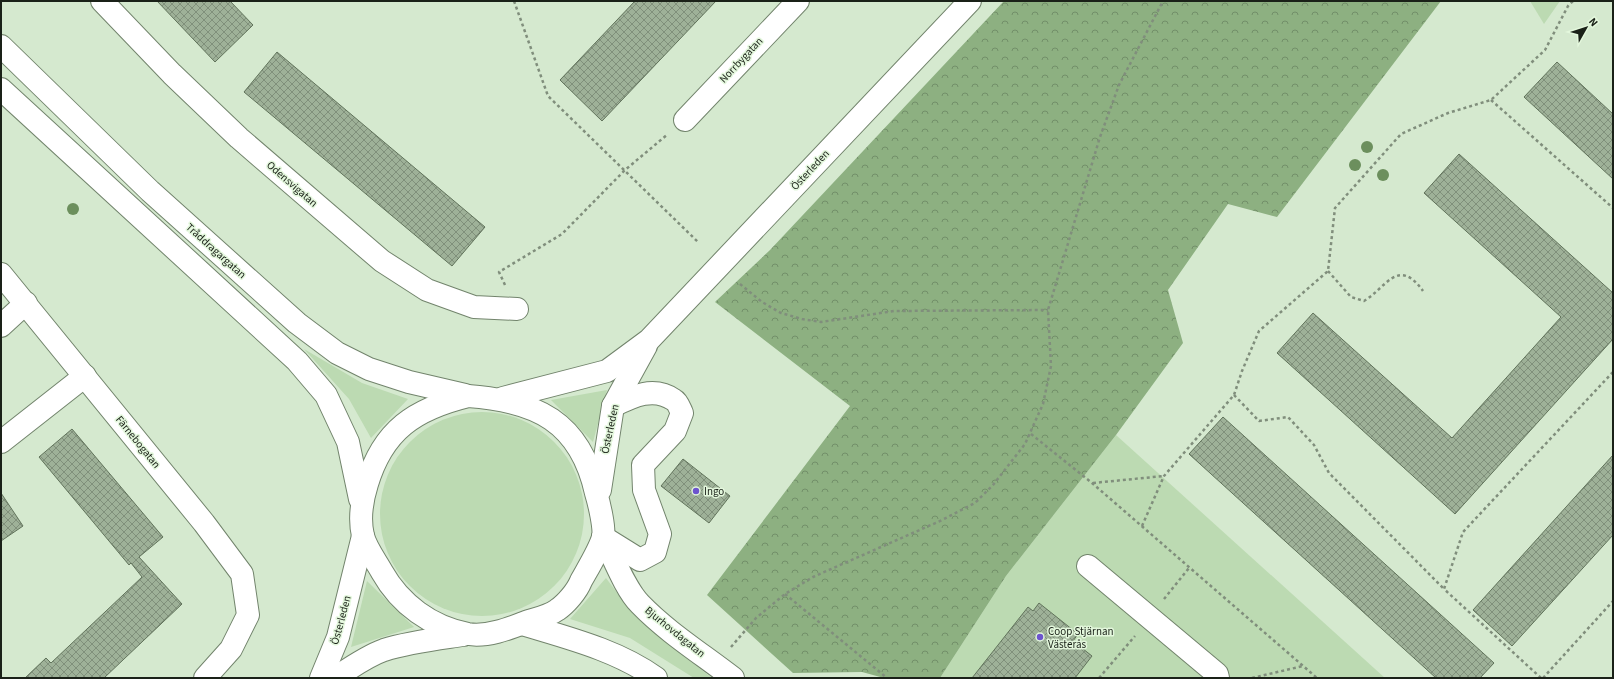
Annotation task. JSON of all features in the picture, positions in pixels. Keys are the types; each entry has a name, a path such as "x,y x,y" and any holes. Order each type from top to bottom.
{"main road":[{"name":"Odensvigatan","path":"102,1 172,74 239,138 382,261 427,290 474,307 517,309"},
{"name":"Norrbygatan","path":"685,120 798,1"},
{"name":"Österleden","path":"500,398 607,371 649,340 970,1"},
{"name":"Tråddragargatan","path":"1,46 150,191 297,323 337,354 369,369 409,382 468,396"},
{"path":"1,89 297,361 326,395 348,442 361,502 363,536 391,588 413,610 440,625 469,634"},
{"name":"Färnebogatan","path":"1,274 204,523 242,574 248,615 231,649 204,678"},
{"path":"1,326 26,303"},
{"name":"Österleden","path":"598,502 604,451 613,406 649,340"},
{"path":"1,442 85,376"},
{"path":"335,678 382,650 422,641 469,634 502,632 557,610 579,586 603,537 640,560 655,552 660,534 644,490 643,465 675,431 682,413 675,400 656,392 637,394 613,406"},
{"path":"361,502 372,468 387,439 416,415 440,403 468,396 500,398 530,407 556,422 578,447 592,473 598,502"},
{"name":"Bjurhovdagatan","path":"598,502 603,537 624,579 639,603 664,625 733,678"},
{"name":"Österleden","path":"321,678 338,637 363,536"},
{"path":"1088,566 1217,674 1218,678"},
{"path":"522,624 578,641 638,665 656,678"}],"path":[{"path":"514,1 548,96 698,242"},
{"path":"727,652 756,618 785,594 813,577 940,521 975,503 1010,465 1031,434 1043,404 1052,366 1048,310 1100,137 1119,85 1163,1"},
{"path":"1142,526 1164,476 1234,395 1242,371 1259,331 1328,271 1335,208 1401,134 1448,113 1491,100 1545,50 1568,6 1573,1"},
{"path":"1491,100 1613,208"},
{"path":"517,309 499,272 562,234 624,170 685,120"},
{"path":"1328,271 1351,297 1364,301 1373,295 1386,281 1397,275 1408,277 1423,291"},
{"path":"740,284 762,302 781,313 802,319 821,322 894,311 1048,310"},
{"path":"1444,588 1463,532 1613,372"},
{"path":"1234,395 1259,421 1288,417 1314,444 1328,473 1444,588 1542,678 1613,601"},
{"path":"1031,434 1092,483 1317,678"},
{"path":"1092,483 1164,476"},
{"path":"785,594 887,678"},
{"path":"1252,678 1303,666"}],"green space":[{"path":"1004,1 1441,1 1277,217 1228,204 1168,290 1183,343 1116,435 1006,576 940,678 884,678 862,672 793,673 707,595 850,406 715,302 770,250"},
{"path":"1530,1 1560,1 1544,24"},
{"path":"304,349 362,383 408,399 371,438 349,399"},
{"path":"607,390 593,442 551,400"},
{"path":"482,412 512,416 530,424 547,435 561,449 572,466 580,484 584,514 580,544 572,562 561,579 547,593 530,604 512,612 482,616 452,612 434,604 417,593 403,579 392,562 384,544 380,514 384,484 392,466 403,449 417,435 434,424 452,416"},
{"path":"1116,435 1385,678 940,678 1006,576"},
{"path":"606,578 627,606 682,655 712,678 694,678 630,638 570,619"},
{"path":"367,581 414,627 351,647"}],"building":[{"path":"157,1 230,1 253,25 215,62"},
{"path":"635,1 716,1 602,121 560,80"},
{"path":"277,52 485,227 452,266 244,92"},
{"path":"1557,62 1613,114 1613,179 1524,97"},
{"path":"1459,154 1613,293 1613,339 1455,514 1277,353 1313,313 1452,438 1561,317 1424,193"},
{"path":"1223,417 1494,663 1480,678 1436,678 1189,454"},
{"path":"72,429 163,537 139,557 182,604 104,678 25,678 46,658 51,663 142,577 131,563 129,565 39,457"},
{"path":"1613,455 1613,535 1512,646 1473,610"},
{"name":"Ingo","path":"683,459 730,496 709,523 661,486"},
{"path":"1,493 23,526 1,541"},
{"name":"Coop Stjärnan Västerås","path":"1039,603 1078,634 1073,641 1092,656 1075,678 972,678 1028,607 1033,611"}],"place":[{"name":"Ingo","path":"696,491"},
{"name":"Coop Stjärnan Västerås","path":"1040,637"}]}
